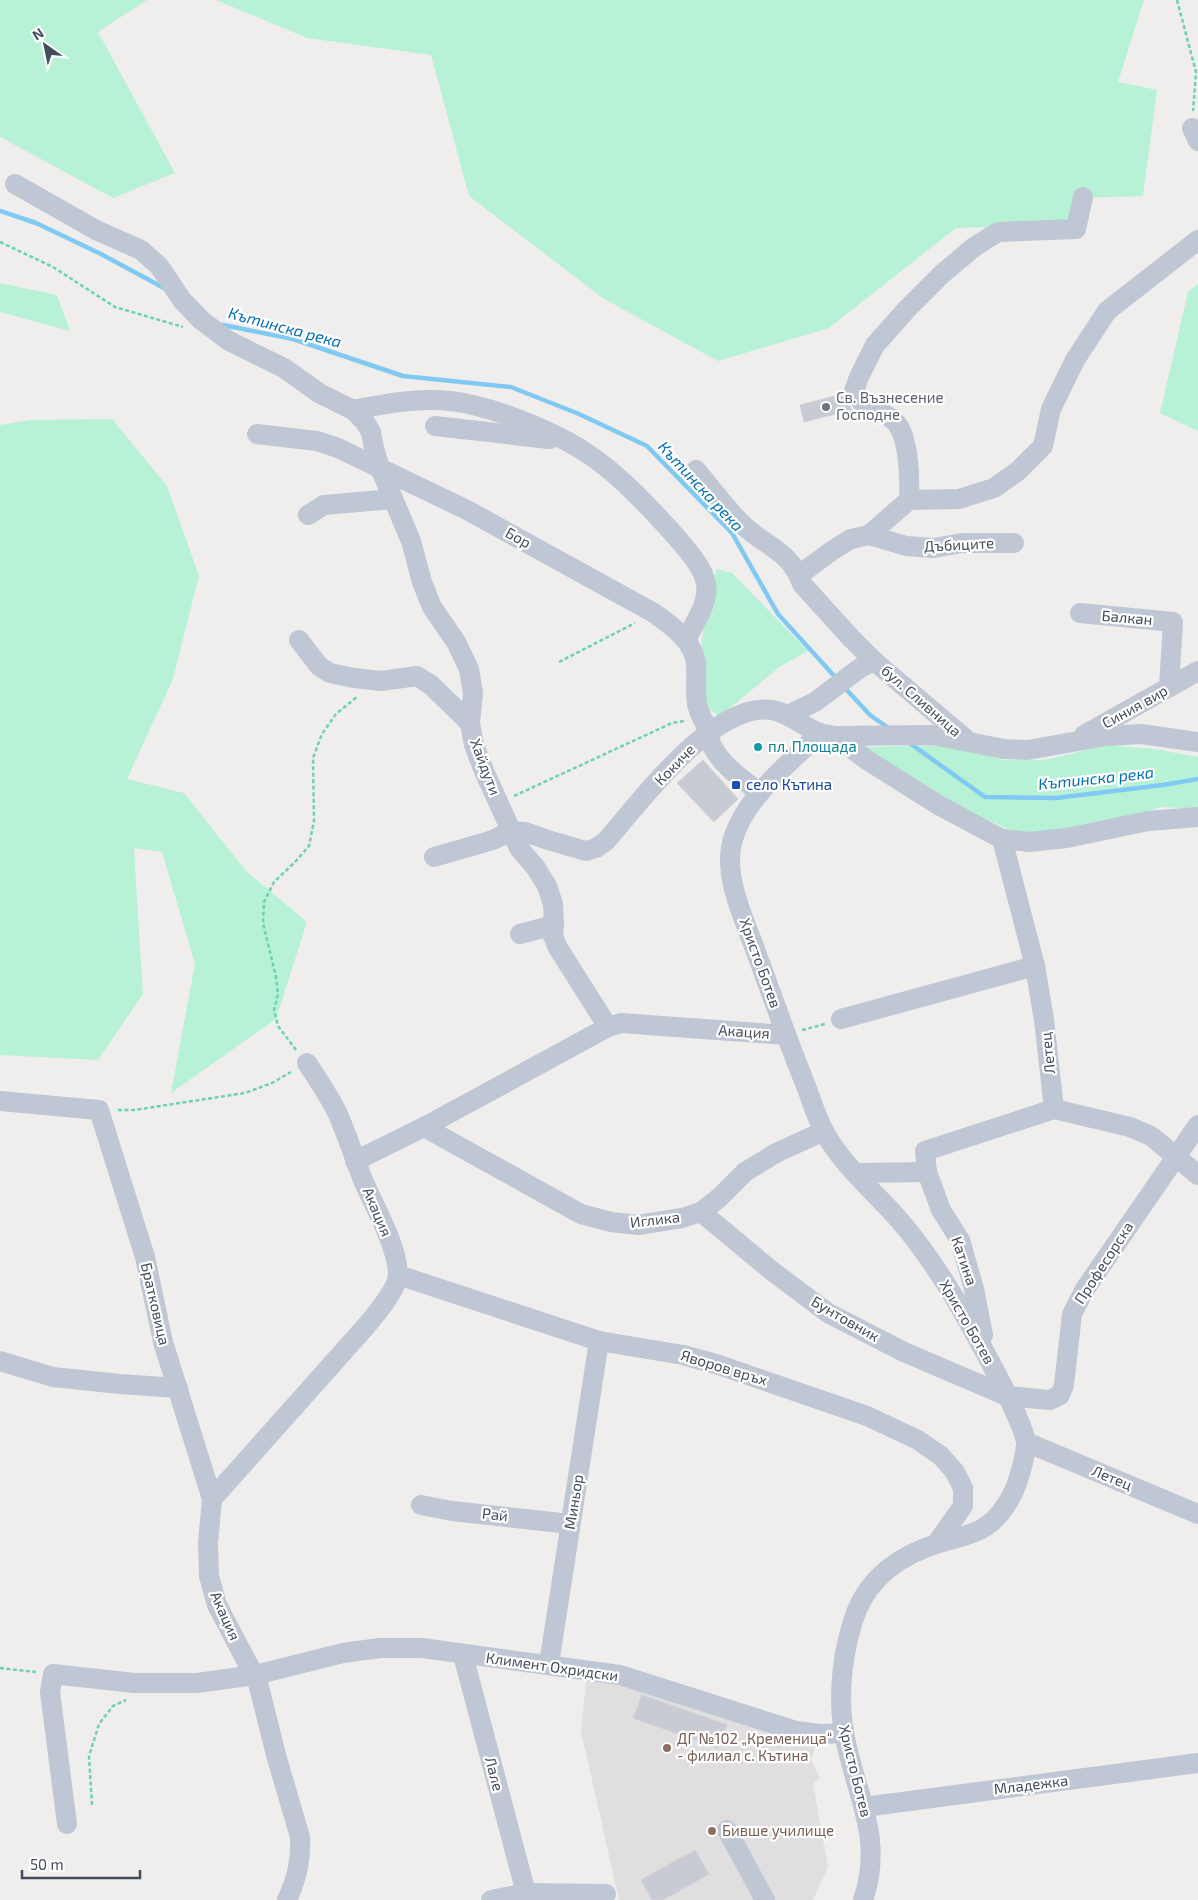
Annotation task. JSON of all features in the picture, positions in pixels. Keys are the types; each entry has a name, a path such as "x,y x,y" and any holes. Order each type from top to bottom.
{"street":[{"path":"15,184 96,230 141,250 158,266 182,300 201,320 230,341 284,368 319,393 353,410 400,400 433,399 473,404 526,422 568,442 595,458 643,501 696,562 706,582 707,598 686,640"},
{"path":"909,500 910,471 904,442 897,424 879,410 862,401 854,391 859,376 876,345 907,309 935,281 974,247 998,232 1076,229 1083,197"},
{"path":"800,578 803,572 833,550 851,539 868,535 909,500 959,499 994,488 1018,472 1043,446 1051,409 1075,360 1107,311 1198,240"},
{"name":"Хайдути","path":"353,410 365,422 371,432 380,468 411,541 422,582 432,607 456,642 469,669 473,693 470,723 474,745 519,848 536,868 547,886 553,904 553,936 558,948 608,1027"},
{"path":"435,426 568,442"},
{"path":"257,434 317,441 338,448 380,468"},
{"name":"Бор","path":"380,468 467,510 654,613 672,625 686,640 696,663 697,702 711,743 727,766 760,793"},
{"name":"бул. Сливница","path":"696,470 742,525 783,554 800,578 802,584 851,638 867,664 968,741 1004,749 1028,750 1106,736 1141,734 1198,742"},
{"path":"308,516 324,505 393,499"},
{"name":"Дъбиците","path":"868,535 906,546 925,548 962,543 1014,543"},
{"name":"Балкан","path":"1080,614 1173,622 1169,687"},
{"path":"299,640 319,666 330,673 381,681 417,676 431,685 470,723"},
{"path":"788,715 826,694 867,664"},
{"name":"Синия вир","path":"1072,742 1198,671"},
{"path":"705,725 762,709 774,710 788,715 837,736 867,760 932,801 1002,839 1029,842 1067,838 1148,821 1198,817"},
{"name":"Кокиче","path":"511,831 525,832 586,851 596,848 606,841 687,750 705,725"},
{"path":"837,736 934,735 968,741"},
{"name":"Христо Ботев","path":"837,736 760,793 742,819 733,840 730,862 735,890 786,1035 824,1131 837,1152 900,1222 929,1258 957,1300 1007,1396 1026,1442 1016,1489 1002,1510 988,1525 968,1535 936,1544 909,1555 886,1569 867,1590 856,1612 843,1666 840,1691 844,1733 870,1834 872,1862 861,1897"},
{"path":"434,857 493,840 511,831"},
{"name":"Летец","path":"1002,839 1035,966 1044,1020 1054,1109"},
{"path":"520,934 554,925"},
{"path":"841,1019 1035,966"},
{"name":"Акация","path":"398,1275 393,1252 385,1230 355,1161 424,1127 620,1022 786,1035"},
{"path":"307,1063 324,1087 338,1114 355,1161"},
{"path":"0,1101 99,1110"},
{"path":"1054,1109 1130,1127 1151,1136 1198,1175"},
{"name":"Катина","path":"986,1355 974,1289 960,1240 941,1210 927,1172 924,1151 1054,1109"},
{"name":"Братковица","path":"99,1110 145,1257 163,1342 212,1499"},
{"name":"Професорска","path":"1007,1396 1050,1400 1060,1395 1064,1385 1072,1314 1089,1282 1198,1125"},
{"name":"Иглика","path":"424,1127 581,1214 611,1222 638,1225 682,1218 701,1212 745,1172 776,1153 824,1131"},
{"path":"856,1173 927,1172"},
{"name":"Бунтовник","path":"701,1212 772,1271 828,1313 904,1352 1007,1396"},
{"path":"212,1499 387,1301 398,1275"},
{"name":"Яворов връх","path":"398,1275 599,1341 683,1354 719,1364 867,1416 918,1440 942,1456 955,1472 963,1488 963,1506 936,1544"},
{"name":"Миньор","path":"549,1664 599,1341"},
{"path":"0,1362 53,1376 120,1384 178,1388"},
{"name":"Летец","path":"1026,1442 1198,1514"},
{"name":"Акация","path":"212,1499 208,1543 209,1576 217,1605 255,1675 300,1837 301,1850 296,1879 287,1900"},
{"name":"Рай","path":"421,1505 452,1511 570,1524"},
{"name":"Климент Охридски","path":"52,1674 134,1683 197,1683 255,1675 343,1652 380,1648 422,1648 620,1675 796,1731 820,1734 844,1733"},
{"name":"Лале","path":"463,1655 526,1893"},
{"path":"52,1674 50,1692 67,1824"},
{"name":"Младежка","path":"864,1807 1198,1763"},
{"path":"728,1830 765,1900"},
{"path":"491,1900 526,1893 606,1894"}],"path":[{"path":"1177,0 1196,72 1195,134"},
{"path":"0,242 53,267 116,307 192,330"},
{"path":"558,662 654,613"},
{"path":"99,1110 134,1110 245,1093 272,1083 307,1063 278,1026 274,1010 278,994 263,922 264,902 274,882 309,846 314,821 313,758 322,734 336,714 358,696"},
{"name":"Кокиче","path":"499,803 672,723 705,725"},
{"name":"Акация","path":"786,1035 841,1019"},
{"path":"0,1668 52,1674"},
{"path":"92,1805 89,1756 99,1724 113,1706 129,1698"}],"shaded area":[{"name":"Бивше училище","path":"587,1674 817,1742 811,1760 820,1778 813,1784 828,1867 813,1900 619,1900 581,1731"}],"green space":[{"path":"0,0 147,0 98,32 175,173 113,198 0,137"},
{"path":"216,0 1144,0 1118,82 1157,90 1143,196 1077,198 1072,224 956,228 829,328 718,361 604,299 469,196 431,55 307,38"},
{"path":"0,283 57,295 70,331 0,312"},
{"path":"1198,284 1198,431 1160,413 1188,292"},
{"path":"112,419 167,486 199,576 173,679 127,779 184,793 246,871 307,922 276,1019 171,1093 195,964 162,852 134,848 143,994 98,1060 0,1055 0,425 30,420"},
{"path":"717,569 732,573 808,651 781,666 720,716 708,707 701,679 702,638 705,617 708,598"},
{"path":"958,745 1003,760 1045,760 1107,745 1155,749 1198,757 1198,809 1162,807 1086,828 1019,834 914,784 863,747"}],"building":[{"name":"Св. Възнесение Господне","path":"843,394 852,410 804,422 800,405"},
{"path":"703,760 738,799 714,822 677,783"},
{"path":"642,1695 727,1725 718,1748 633,1718"},
{"path":"695,1850 709,1874 663,1900 652,1900 641,1880"}],"waterway":[{"name":"Кътинска река","path":"0,211 36,223 101,254 164,288"},
{"name":"Кътинска река","path":"223,325 293,339 403,376 511,387 579,414 647,446 732,533 778,614 837,679"},
{"name":"Кътинска река","path":"844,687 870,715 890,729"},
{"name":"Кътинска река","path":"908,742 985,797 1056,798 1198,779"}],"place":[{"name":"Св. Възнесение Господне","path":"826,407"},
{"name":"пл. Площада","path":"758,747"},
{"name":"село Кътина","path":"736,785"},
{"name":"ДГ №102 „Кременица“ - филиал с. Кътина","path":"667,1748"},
{"name":"Бивше училище","path":"712,1831"}]}
